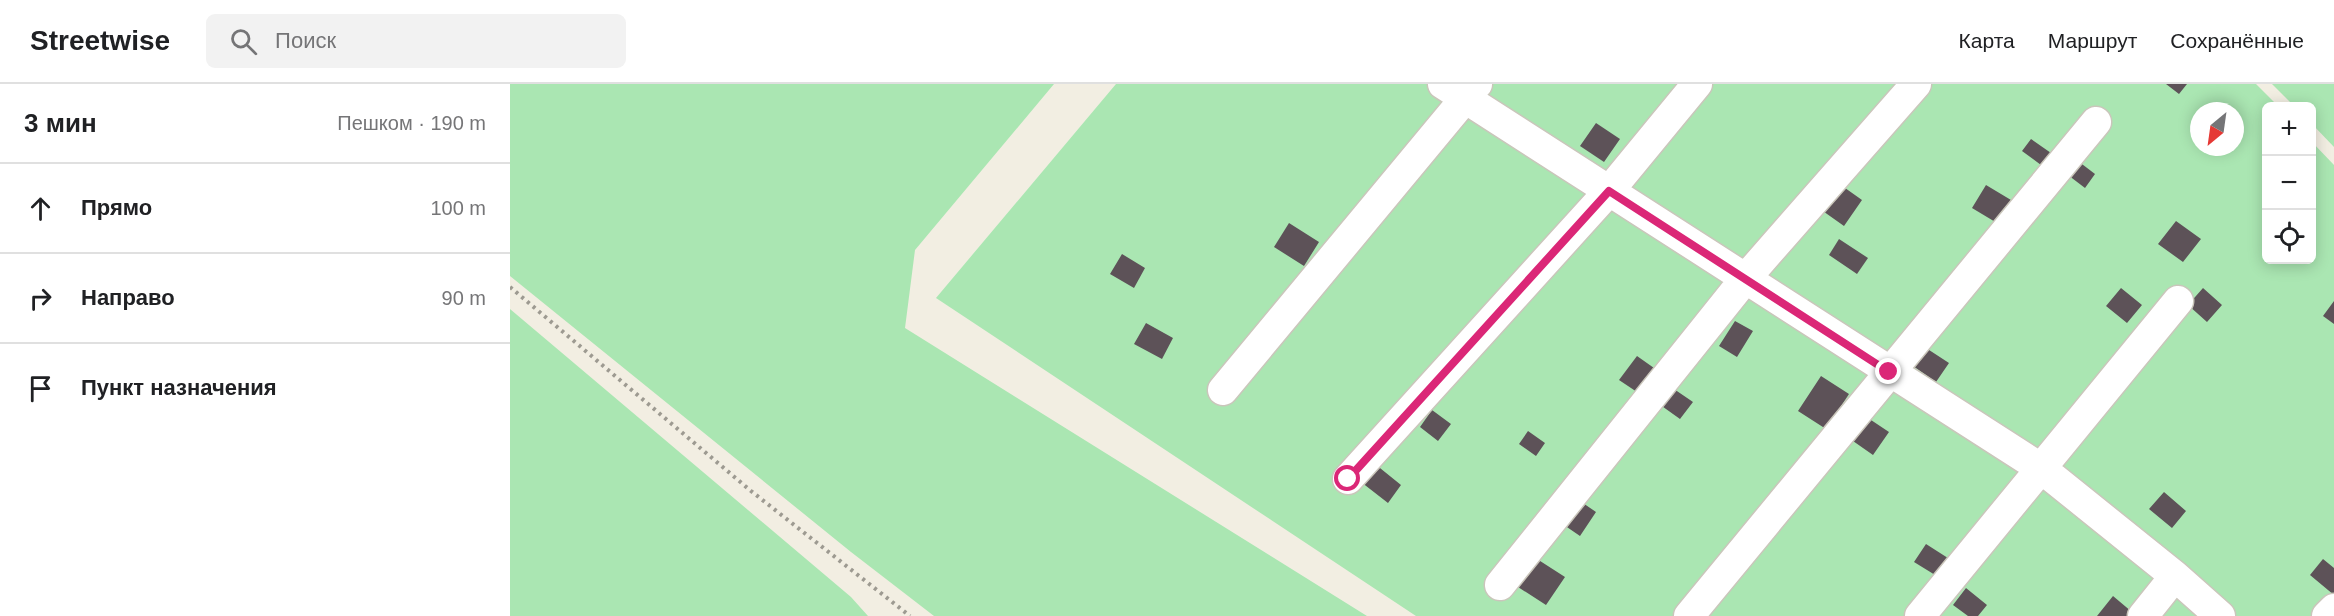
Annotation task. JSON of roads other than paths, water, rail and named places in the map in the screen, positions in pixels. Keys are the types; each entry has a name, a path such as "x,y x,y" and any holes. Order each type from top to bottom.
{"street":[{"path":"1348,479 1609,191 1697,84"},
{"path":"1500,585 1745,279 1916,84"},
{"path":"1223,390 1462,89 1609,191 2042,469 2175,576 2220,616"},
{"path":"1689,616 2096,122"},
{"path":"1920,616 2178,300"},
{"path":"2144,616 2175,576"},
{"path":"2327,616 2334,609"}]}
